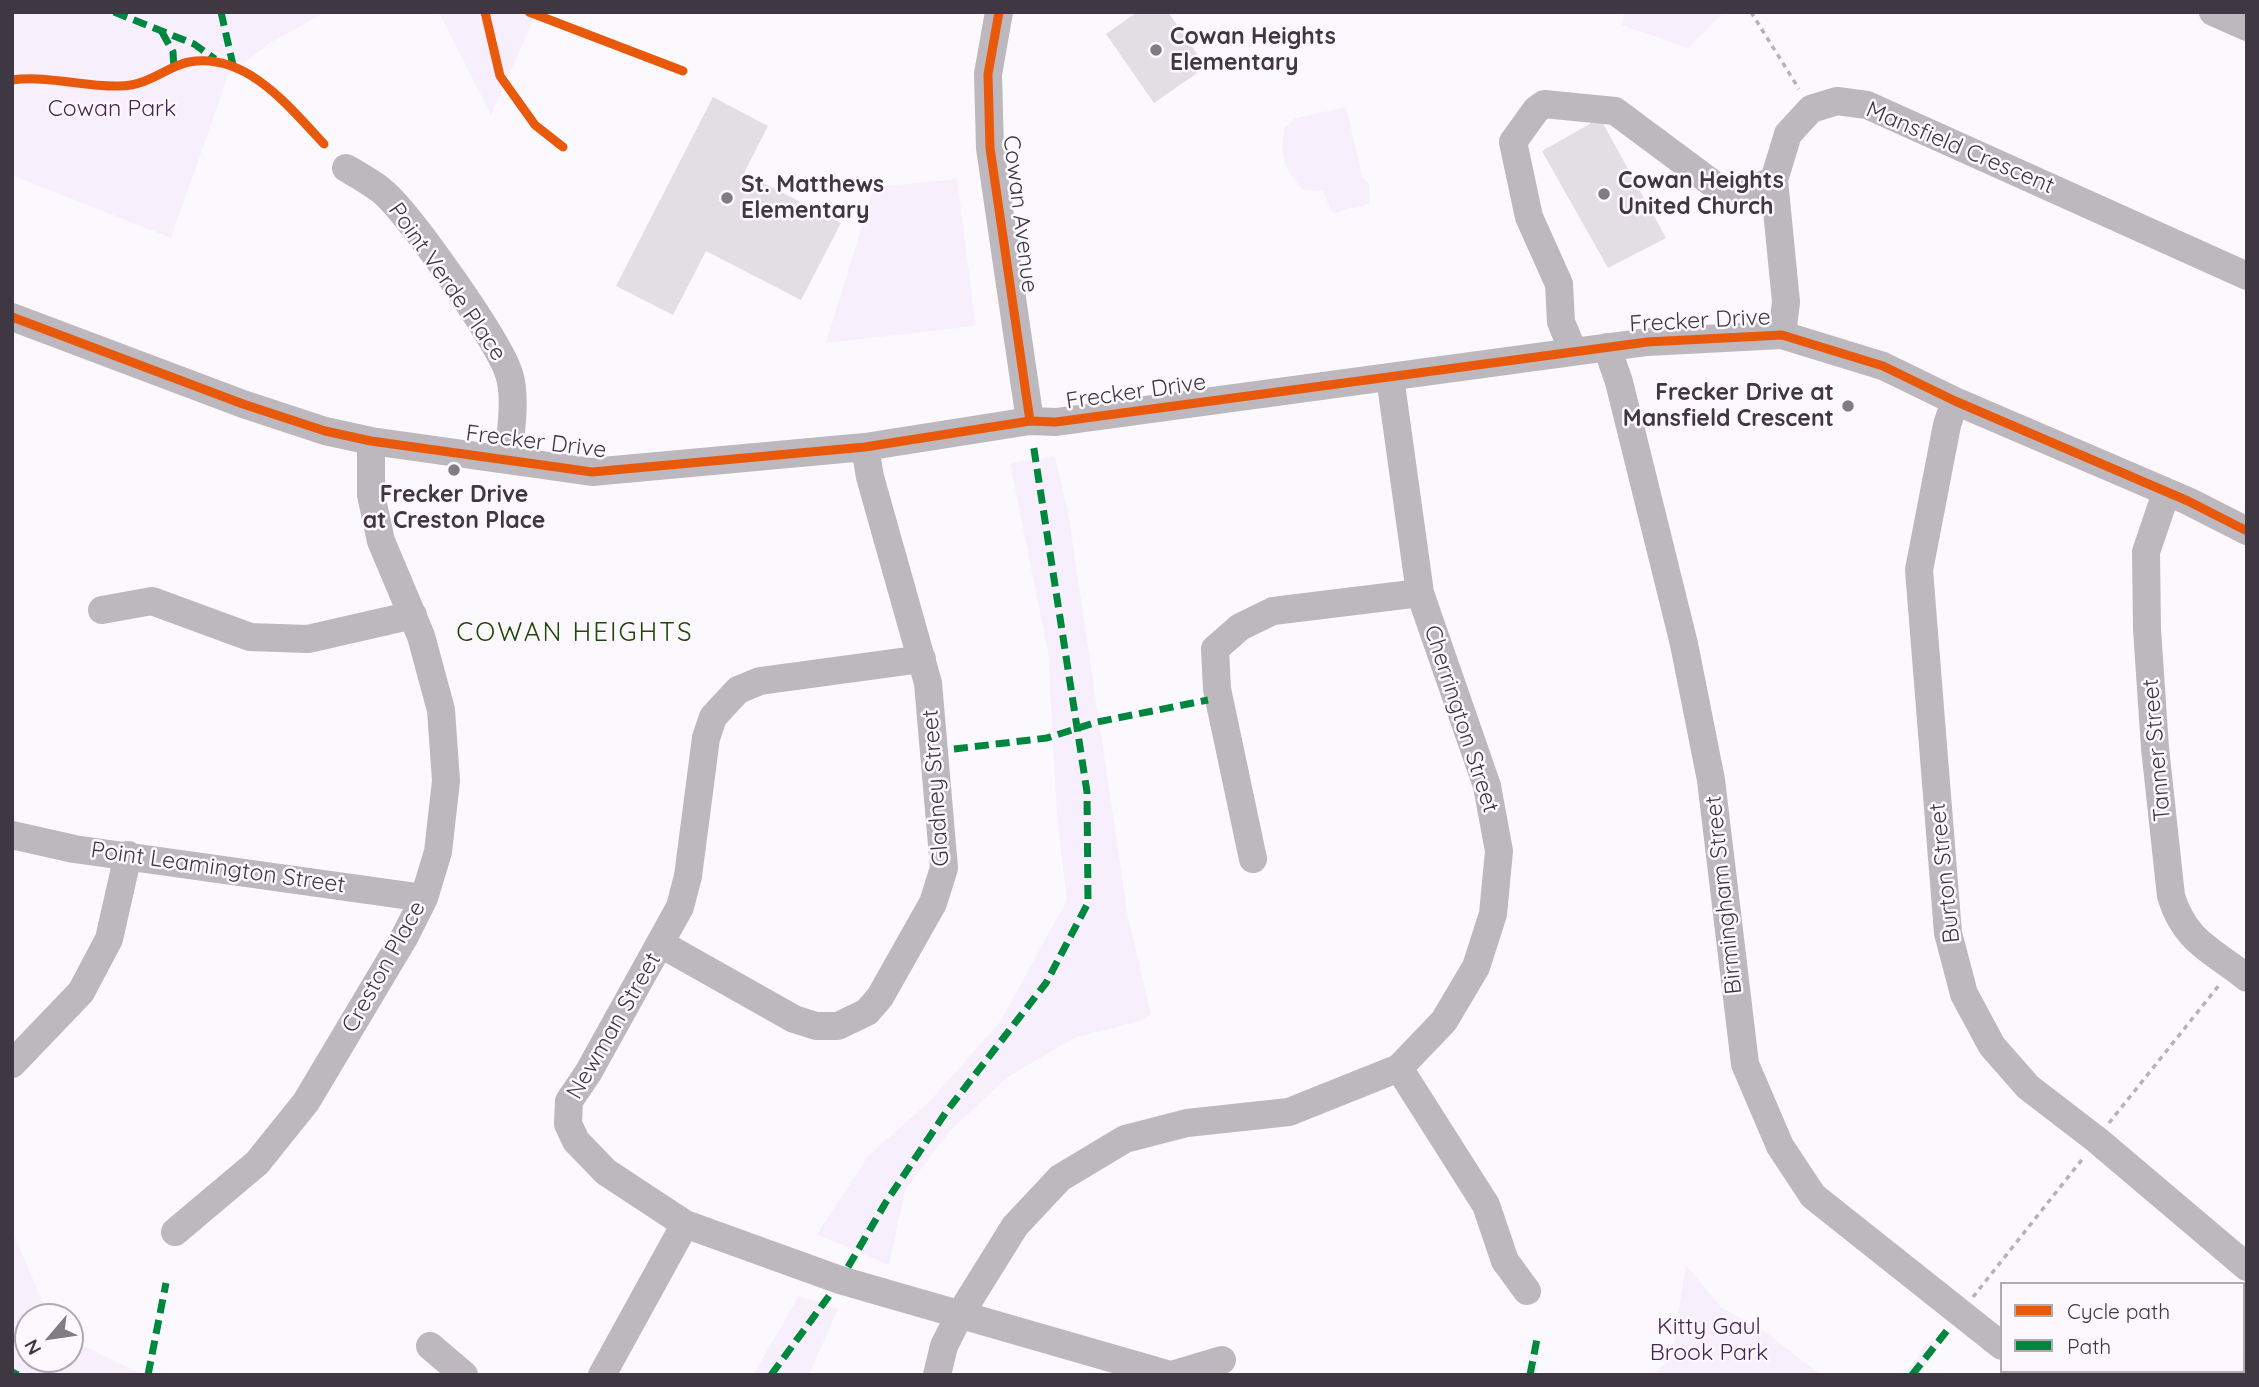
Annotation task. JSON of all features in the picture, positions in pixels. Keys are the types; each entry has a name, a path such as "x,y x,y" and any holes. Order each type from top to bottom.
{"street":[{"name":"Cowan Avenue","path":"999,12 988,74 989,148 1030,421"},
{"path":"2213,12 2247,27"},
{"name":"Mansfield Crescent","path":"1782,335 1786,302 1773,180 1788,134 1811,109 1837,101 1867,105 2247,276"},
{"path":"1573,351 1561,322 1559,284 1529,217 1513,142 1536,110 1544,104 1615,111 1732,198 1773,180"},
{"name":"Point Verde Place","path":"346,167 383,191 423,241 499,349 510,377 511,441 505,459"},
{"name":"Frecker Drive","path":"12,317 272,415 325,431 371,441 592,472 865,447 1030,421 1056,422 1647,342 1782,335 1883,366 1955,401 2247,531"},
{"name":"Birmingham Street","path":"1607,347 1619,382 1681,631 1712,780 1745,1064 1780,1146 1813,1196 2000,1344"},
{"name":"Cherrington Street","path":"937,1375 944,1346 959,1316 1015,1226 1060,1178 1125,1139 1187,1122 1289,1112 1399,1068 1444,1021 1476,967 1493,914 1499,850 1487,786 1420,593 1390,377"},
{"name":"Burton Street","path":"1955,401 1947,425 1919,570 1948,933 1964,994 1993,1046 2028,1087 2097,1140 2247,1267"},
{"name":"Creston Place","path":"175,1232 257,1163 306,1102 405,936 424,898 438,852 446,781 441,710 412,615 381,541 371,495 371,441"},
{"name":"Gladney Street","path":"662,944 804,1024 827,1027 849,1023 874,1004 933,902 944,868 932,716 922,659 870,477 865,447"},
{"name":"Tanner Street","path":"2166,493 2146,552 2146,577 2155,748 2171,896 2178,918 2198,944 2234,980"},
{"path":"1253,859 1217,689 1215,649 1240,627 1273,611 1420,593"},
{"path":"102,610 152,601 250,637 308,639 412,615"},
{"name":"Newman Street","path":"922,659 760,681 737,690 719,707 706,738 686,888 662,944 569,1101 568,1124 576,1140 606,1172 685,1224 840,1280 1171,1375"},
{"name":"Point Leamington Street","path":"12,835 74,849 424,898"},
{"path":"12,1064 81,992 109,939 128,855"},
{"path":"1399,1068 1486,1205 1505,1261 1527,1291"},
{"path":"601,1375 685,1224"},
{"path":"430,1346 464,1375"},
{"path":"1171,1375 1222,1360"}],"path":[{"path":"1751,12 1802,94"},
{"path":"2108,1125 2234,980"},
{"path":"1972,1298 2085,1155"}],"green space":[{"name":"Cowan Park","path":"12,12 326,12 268,44 228,76 171,238 12,175"},
{"path":"439,12 537,12 491,115"},
{"path":"1624,12 1724,12 1688,48 1622,25"},
{"path":"1346,107 1363,179 1369,183 1370,204 1332,213 1323,191 1304,190 1288,169 1283,154 1284,128 1296,118"},
{"path":"957,179 976,326 826,343 874,187"},
{"path":"1055,456 1068,512 1128,917 1151,1014 1140,1021 1074,1038 1006,1078 949,1132 905,1190 889,1265 817,1234 868,1156 929,1102 1000,1022 1067,900 1057,817 1048,652 1010,463"},
{"path":"12,1230 43,1303 14,1303 14,1373 84,1373 84,1346 143,1375 12,1375"},
{"name":"Kitty Gaul Brook Park","path":"1686,1265 1721,1307 1768,1334 1821,1375 1654,1375 1672,1356"},
{"path":"799,1296 838,1309 809,1375 753,1375"},
{"path":"1931,1339 1940,1346 1919,1375 1904,1375"},
{"path":"1531,1340 1540,1341 1537,1375 1525,1375"}],"building":[{"name":"Cowan Heights Elementary","path":"1137,12 1168,12 1206,67 1154,103 1106,34"},
{"name":"St. Matthews Elementary","path":"713,97 768,126 744,173 841,223 801,300 706,251 673,315 616,286"},
{"name":"Cowan Heights United Church","path":"1600,118 1666,238 1608,268 1542,151"}],"marked path":[{"path":"114,12 194,44 215,59"},
{"path":"221,12 233,65"},
{"path":"162,32 173,52 174,69"},
{"path":"848,1267 886,1202 946,1112 1046,983 1088,903 1087,792 1033,443"},
{"path":"954,749 1047,738 1097,722 1208,700"},
{"path":"148,1375 166,1283"},
{"path":"771,1375 829,1296"},
{"path":"1912,1375 1949,1328"},
{"path":"1530,1375 1537,1339"},
{"path":"12,1372 18,1375"}],"cycle path":[{"path":"485,12 500,76 535,125 563,147"},
{"path":"529,12 683,71"},
{"path":"999,12 988,74 990,148 1030,421"},
{"path":"12,80 39,79 119,86 140,83 189,62 210,61 230,65 265,85 324,144"},
{"path":"12,317 243,404 325,431 371,441 592,472 865,447 1030,421 1056,422 1647,342 1782,335 1883,366 1955,401 2188,501 2247,531"}],"place":[{"name":"Cowan Heights Elementary","path":"1156,50"},
{"name":"Cowan Heights United Church","path":"1604,194"},
{"name":"St. Matthews Elementary","path":"727,198"},
{"name":"Frecker Drive at Mansfield Crescent","path":"1848,406"},
{"name":"Frecker Drive at Creston Place","path":"454,470"}],"district":[{"name":"COWAN HEIGHTS","path":"575,633"}]}
